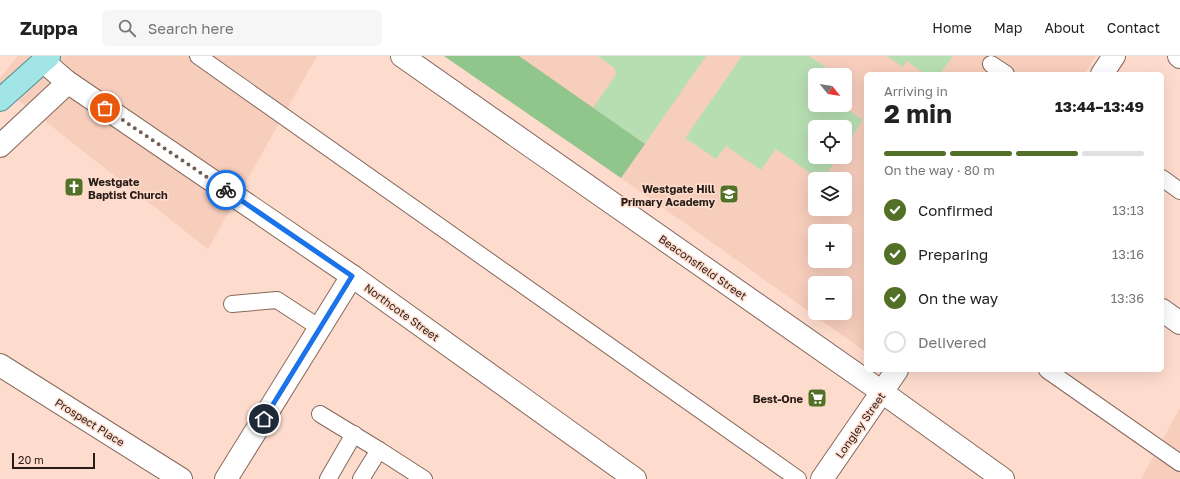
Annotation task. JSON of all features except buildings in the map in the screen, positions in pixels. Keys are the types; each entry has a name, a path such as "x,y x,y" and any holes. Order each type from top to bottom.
{"main road":[{"path":"0,100 46,58"}],"street":[{"name":"Beaconsfield Street","path":"402,56 882,392 1003,479"},
{"path":"1103,72 1114,56"},
{"name":"Northcote Street","path":"46,58 66,81 352,276 635,479"},
{"path":"0,146 62,88 66,81"},
{"path":"226,479 352,276"},
{"path":"1164,311 1180,323"},
{"name":"Prospect Place","path":"0,366 181,479"},
{"name":"Longley Street","path":"822,479 896,372"}],"lane":[{"path":"198,56 798,479"},
{"path":"991,64 1003,72"},
{"path":"1164,179 1180,191"},
{"path":"232,304 277,300 320,328"},
{"path":"1050,372 1180,463"},
{"path":"320,414 424,479"},
{"path":"328,479 354,434"},
{"path":"361,479 379,450"}],"shaded area":[{"path":"18,56 317,56 208,249 0,86 0,78"},
{"name":"Westgate Hill Primary Academy","path":"444,56 1096,56 1085,72 864,72 864,351 821,320 852,320 852,276 808,276 808,311 621,178"},
{"path":"1180,408 1180,479 1141,479"}],"green space":[{"path":"444,56 519,56 645,144 621,178"},
{"path":"598,56 706,56 645,144 593,108 616,74 614,68"},
{"path":"742,56 809,56 827,68 808,68 808,112 851,112 863,120 852,136 852,120 808,120 808,164 833,164 828,172 809,172 776,149 761,170 726,146 716,159 685,138"},
{"path":"887,56 953,56 941,72 922,72 907,61 903,67"}],"way so far":[{"path":"105,108 226,190"}],"place":[{"name":"Westgate Baptist Church","path":"74,187"},
{"name":"Westgate Hill Primary Academy","path":"729,194"},
{"name":"Best-One","path":"817,398"}],"route":[{"path":"226,190 352,276 264,419"}]}
